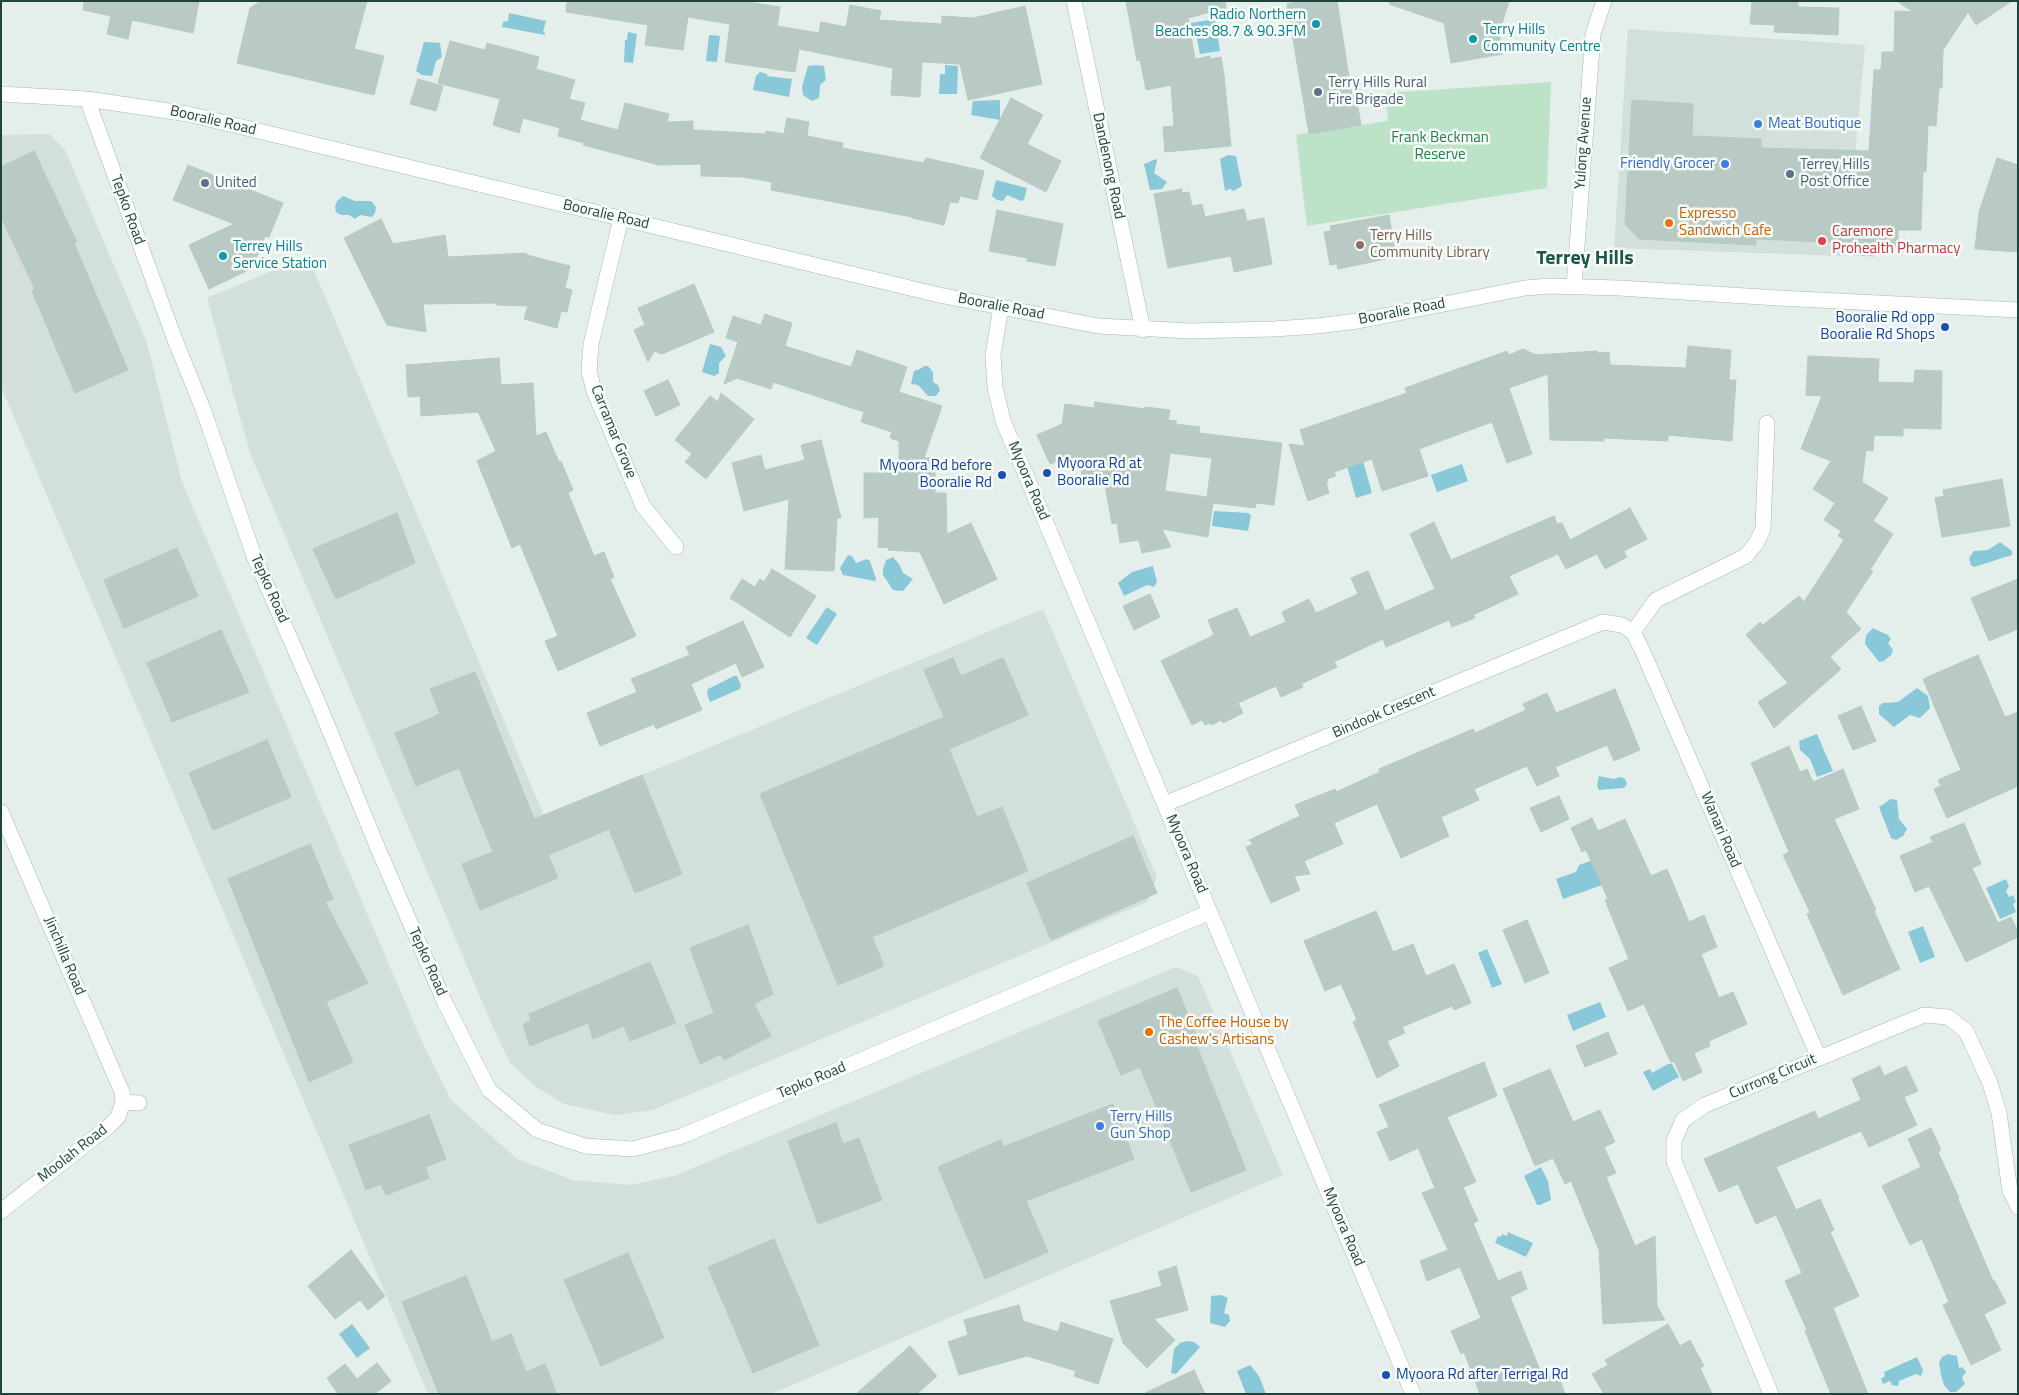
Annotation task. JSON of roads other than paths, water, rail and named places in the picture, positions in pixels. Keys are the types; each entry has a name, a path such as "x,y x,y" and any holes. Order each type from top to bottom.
{"street":[{"name":"Dandenong Road","path":"1074,1 1143,330"},
{"name":"Yulong Avenue","path":"1574,286 1593,34 1604,1"},
{"name":"Booralie Road","path":"1,94 87,99 188,114 939,295 1098,326 1143,330 1256,330 1317,326 1358,321 1525,288 1550,286 2018,310"},
{"name":"Tepko Road","path":"87,99 172,331 203,409 254,556 317,700 378,851 445,1003 489,1090 537,1130 585,1146 633,1149 682,1136 1210,912"},
{"name":"Carramar Grove","path":"621,218 591,344 589,371 594,391 643,506 676,547"},
{"name":"Myoora Road","path":"1001,307 993,355 995,387 1003,421 1414,1394"},
{"path":"1633,632 1656,600 1746,556 1758,542 1762,529 1767,423"},
{"name":"Bindook Crescent","path":"1165,804 1603,622 1622,625 1633,632"},
{"name":"Wanari Road","path":"1633,632 1819,1058"},
{"name":"Jinchilla Road","path":"1,812 122,1092 123,1102"},
{"name":"Currong Circuit","path":"1771,1394 1674,1161 1674,1142 1683,1120 1701,1108 1924,1015 1948,1017 1966,1031 1990,1083 2000,1113 2010,1191 2018,1207"},
{"path":"123,1102 139,1103"},
{"name":"Moolah Road","path":"1,1211 109,1126 118,1117 123,1102"}],"water":[{"path":"509,13 546,21 543,32 545,35 502,27 503,22 508,21"},
{"path":"1215,19 1220,51 1200,54 1196,35 1193,36 1191,23"},
{"path":"628,32 637,34 633,63 624,62 625,40 627,40"},
{"path":"709,35 720,36 717,62 706,61"},
{"path":"424,42 440,43 442,57 436,61 432,76 422,75 416,71"},
{"path":"945,65 958,66 957,94 939,94 940,74 945,74"},
{"path":"808,66 824,66 826,80 820,85 819,98 812,101 803,95 802,87"},
{"path":"760,72 767,74 767,76 792,79 789,97 753,90 756,76"},
{"path":"1000,100 1000,120 971,115 973,101"},
{"path":"1228,155 1236,156 1242,186 1234,191 1230,189 1225,191 1220,159"},
{"path":"1156,159 1154,173 1167,182 1162,189 1150,190 1144,164"},
{"path":"996,180 1027,188 1024,200 1021,201 1007,195 1003,201 997,200 992,196"},
{"path":"343,196 355,201 371,201 376,207 375,213 372,217 360,215 355,219 349,215 341,215 336,212 335,207 337,201"},
{"path":"710,344 721,347 726,356 719,363 719,373 714,376 702,372"},
{"path":"928,366 933,372 933,382 938,385 940,390 936,396 928,396 918,385 911,384 914,371"},
{"path":"1363,461 1372,493 1356,498 1347,466"},
{"path":"1462,464 1468,481 1437,492 1431,475"},
{"path":"1214,511 1249,513 1251,516 1248,531 1212,526"},
{"path":"2000,542 2012,551 2012,555 1974,567 1971,565 1969,558 1974,551 1988,550"},
{"path":"848,555 852,556 856,563 867,559 870,561 875,581 843,575 840,568"},
{"path":"893,557 903,573 913,579 903,591 893,590 883,575 886,560"},
{"path":"1153,566 1157,582 1154,587 1147,585 1124,596 1118,583 1132,572"},
{"path":"827,607 837,614 817,645 806,638"},
{"path":"1873,628 1888,635 1891,639 1888,643 1893,650 1891,655 1884,661 1879,662 1865,644 1866,635"},
{"path":"737,676 741,685 740,689 710,702 707,693 708,689"},
{"path":"1917,688 1928,696 1930,708 1920,718 1910,715 1894,727 1879,714 1879,706 1883,703 1898,702"},
{"path":"1817,734 1833,771 1817,777 1810,759 1800,750 1799,741"},
{"path":"1599,776 1614,779 1620,777 1625,779 1627,784 1624,788 1599,790 1597,786"},
{"path":"1891,799 1897,800 1899,819 1907,829 1903,836 1896,840 1891,838 1879,807"},
{"path":"1593,860 1602,885 1563,899 1556,879 1576,872 1579,865"},
{"path":"2006,879 2009,886 2006,891 2009,897 2013,895 2016,902 2013,904 2016,912 2000,919 1986,888"},
{"path":"1923,926 1935,957 1920,963 1908,932"},
{"path":"1487,949 1502,984 1492,988 1478,953"},
{"path":"1600,1002 1606,1017 1573,1031 1567,1015"},
{"path":"1668,1064 1672,1064 1679,1077 1653,1091 1643,1072 1650,1069 1652,1073"},
{"path":"1541,1167 1548,1181 1551,1200 1537,1205 1524,1176"},
{"path":"1508,1232 1533,1243 1526,1257 1495,1243 1498,1236 1501,1237 1502,1234 1507,1236"},
{"path":"1221,1295 1228,1298 1224,1313 1229,1315 1230,1321 1225,1327 1210,1323 1211,1296"},
{"path":"352,1324 370,1348 357,1358 339,1334"},
{"path":"1186,1341 1194,1342 1200,1347 1176,1374 1171,1373 1174,1349 1180,1343"},
{"path":"1948,1354 1957,1356 1959,1368 1962,1367 1966,1372 1962,1378 1965,1384 1956,1392 1950,1392 1944,1385 1941,1375 1939,1362 1942,1357"},
{"path":"1917,1357 1923,1370 1921,1376 1916,1374 1899,1381 1898,1386 1892,1385 1890,1381 1883,1384 1881,1379 1885,1376 1884,1372"},
{"path":"1250,1365 1259,1376 1266,1394 1246,1394 1237,1371"}],"place":[{"name":"Radio Northern Beaches 88.7 & 90.3FM","path":"1316,24"},
{"name":"Terry Hills Community Centre","path":"1473,39"},
{"name":"Terry Hills Rural Fire Brigade","path":"1318,92"},
{"name":"Meat Boutique","path":"1758,124"},
{"name":"Friendly Grocer","path":"1725,164"},
{"name":"Terrey Hills Post Office","path":"1790,174"},
{"name":"United","path":"205,183"},
{"name":"Expresso Sandwich Cafe","path":"1669,223"},
{"name":"Caremore Prohealth Pharmacy","path":"1822,241"},
{"name":"Terry Hills Community Library","path":"1360,245"},
{"name":"Terrey Hills Service Station","path":"223,256"},
{"name":"Booralie Rd opp Booralie Rd Shops","path":"1945,327"},
{"name":"Myoora Rd at Booralie Rd","path":"1047,473"},
{"name":"Myoora Rd before Booralie Rd","path":"1002,475"},
{"name":"The Coffee House by Cashew's Artisans","path":"1149,1032"},
{"name":"Terry Hills Gun Shop","path":"1100,1126"},
{"name":"Myoora Rd after Terrigal Rd","path":"1386,1375"}],"district":[{"name":"Terrey Hills","path":"1585,259"}],"park label":[{"name":"Frank Beckman Reserve","path":"1440,146"}]}
